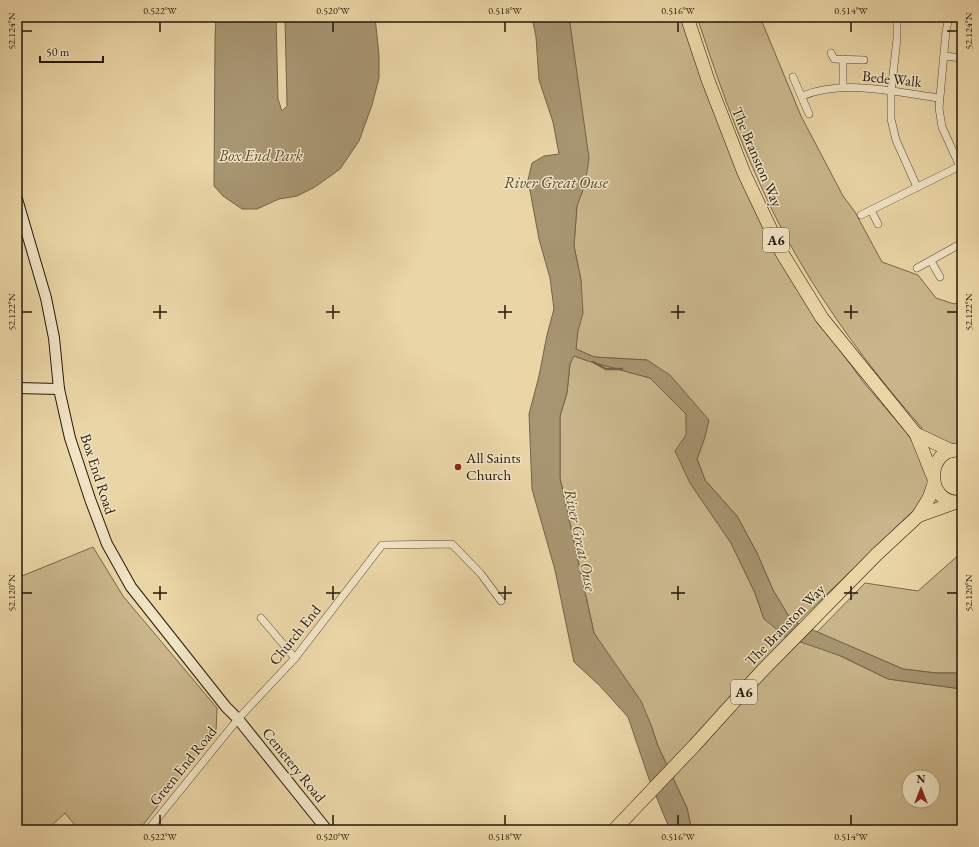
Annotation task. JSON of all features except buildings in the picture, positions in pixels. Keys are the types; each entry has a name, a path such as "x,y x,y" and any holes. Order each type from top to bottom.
{"highway":[{"name":"The Branston Way","path":"614,830 694,746 761,672 876,555 918,516 929,498 933,479 916,434 822,318 782,253 744,173 708,80 687,17"},
{"name":"The Branston Way","path":"916,434 957,451"},
{"path":"957,451 942,456 935,464 933,479 939,494 947,500 960,502"},
{"name":"The Branston Way","path":"918,516 960,502"}],"main road":[{"name":"Box End Road","path":"17,199 46,298 54,338 59,389 70,438 90,499 107,544 131,587 221,701 238,719"},
{"path":"17,388 59,389"},
{"name":"Cemetery Road","path":"238,719 327,830"}],"street":[{"path":"897,17 897,39 891,92 891,119 896,140 917,187"},
{"path":"861,215 917,187 961,168 942,127 939,108 946,31 949,17"},
{"name":"Bede Walk","path":"831,53 834,59 864,60"},
{"path":"944,56 962,58"},
{"name":"Bede Walk","path":"842,88 843,59"},
{"path":"793,77 809,114"},
{"name":"Bede Walk","path":"802,96 815,91 842,88 939,98"},
{"path":"871,210 878,224"},
{"path":"918,268 962,243"},
{"path":"932,261 940,277"},
{"name":"Church End","path":"238,719 294,658 382,545 452,544 481,574 501,601"},
{"path":"261,618 294,658"},
{"name":"Green End Road","path":"148,830 238,719"}],"shaded area":[{"path":"569,17 682,17 702,79 821,324 864,383 907,433 919,452 927,476 929,488 918,506 797,623 788,615 773,590 757,553 737,516 705,480 697,459 705,437 647,360 594,357 576,349 581,280 574,246 577,205 585,185 577,77"},
{"path":"697,17 760,17 801,116 843,196 855,212 882,262 918,275 936,298 954,304 962,301 962,442 950,443 941,441 921,429 922,428 853,342 812,281 793,250 751,164 726,102"},
{"path":"574,356 650,378 686,414 690,483 731,543 755,593 764,619 888,679 962,689 962,830 694,830 691,827 687,808 658,746 651,725 594,633 560,478 560,416 567,393 570,363"},
{"path":"93,547 123,596 217,708 216,732 139,830 79,830 65,813 47,830 17,830 17,578"},
{"path":"962,552 962,673 936,673 903,669 817,632 865,583 918,591"}],"water":[{"name":"Box End Park","path":"216,17 276,17 278,99 282,111 287,106 285,17 375,17 379,55 379,78 372,105 359,141 340,169 315,187 297,196 279,199 257,209 242,209 223,196 214,186"},
{"name":"River Great Ouse","path":"532,17 569,17 589,158 585,185 577,206 574,246 581,280 583,313 578,331 576,349 594,357 647,360 670,375 709,420 697,459 705,480 737,516 757,553 773,590 788,615 797,623 903,669 936,673 962,673 962,689 888,679 841,656 786,637 764,619 755,593 731,543 690,483 675,451 686,435 686,414 650,378 574,356 570,364 567,393 560,416 560,478 594,633 641,701 658,746 687,808 691,827 694,830 670,830 649,779 628,717 600,686 574,662 555,570 532,489 529,414 554,309 550,278 539,239 528,180 532,163 544,156 559,154 553,122 539,80 536,37"}],"waterway":[{"path":"593,362 606,369 622,369"}],"place":[{"name":"All Saints Church","path":"458,467"}]}
